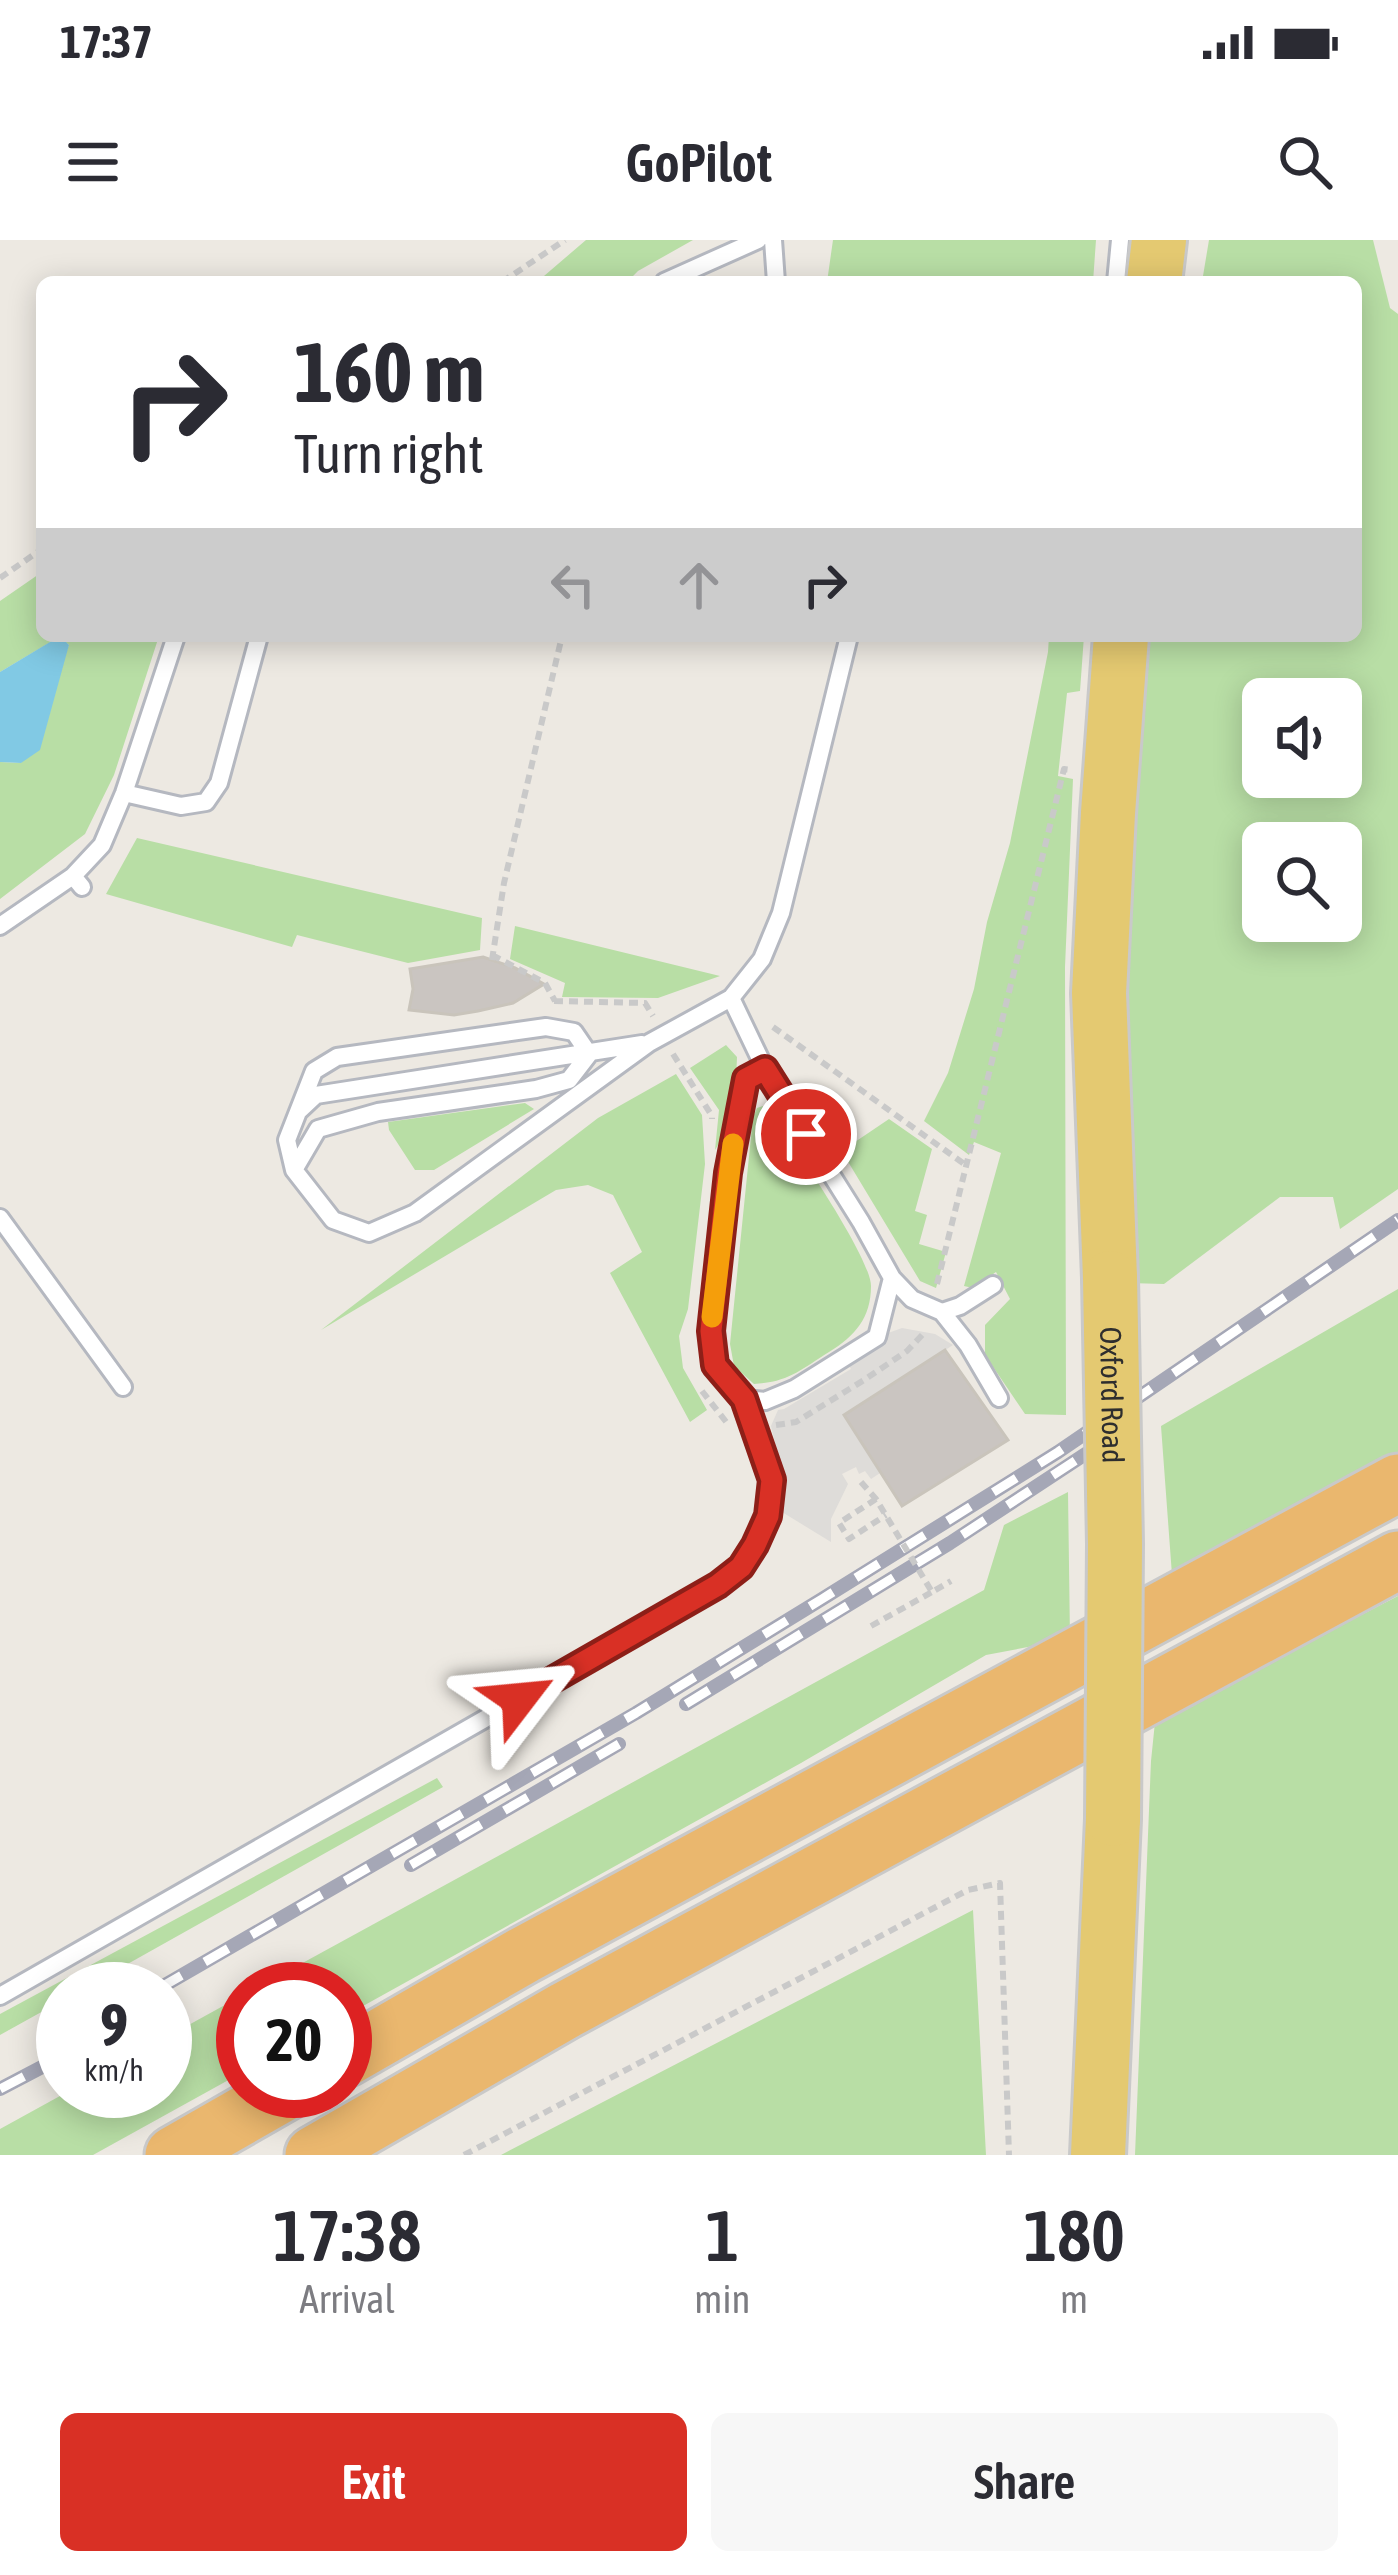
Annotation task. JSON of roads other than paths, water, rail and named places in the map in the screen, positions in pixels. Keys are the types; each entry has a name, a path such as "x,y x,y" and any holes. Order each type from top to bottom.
{"highway":[{"path":"372,2043 545,1944 1398,1483"},
{"path":"314,2155 566,2010 1398,1560"},
{"path":"174,2155 239,2118"}],"main road":[{"path":"1155,276 1160,240"},
{"name":"Oxford Road","path":"1098,2155 1113,1820 1115,1544 1099,993 1121,642"}],"lane":[{"path":"677,276 758,240"},
{"path":"773,240 776,276"},
{"path":"1117,276 1120,240"},
{"path":"0,926 77,882 102,844 124,794 174,642"},
{"path":"124,794 181,806 206,802 218,783 257,642"},
{"path":"589,1054 574,1032 546,1027 337,1057 314,1071 295,1113 287,1141 294,1170 333,1220 369,1233 416,1213 649,1043 731,998 762,959 781,913 848,642"},
{"path":"731,998 765,1069 892,1278 912,1298 942,1312 999,1398"},
{"path":"295,1113 316,1095 649,1043"},
{"path":"294,1170 318,1129 379,1112 569,1080 589,1054"},
{"path":"0,1996 718,1585 741,1567 768,1516 772,1480 744,1399 715,1365 711,1331 728,1173 746,1079 765,1069"},
{"path":"0,1218 123,1387"},
{"path":"744,1399 765,1401 794,1389 877,1336 892,1278"},
{"path":"942,1312 993,1285"}],"water":[{"path":"50,642 69,645 40,750 21,763 0,762 0,672"}],"railway":[{"path":"192,1969 636,1713 822,1599 1058,1452 1398,1220"},
{"path":"686,1704 1087,1453"},
{"path":"411,1865 619,1744"},
{"path":"0,2089 36,2070"}]}
